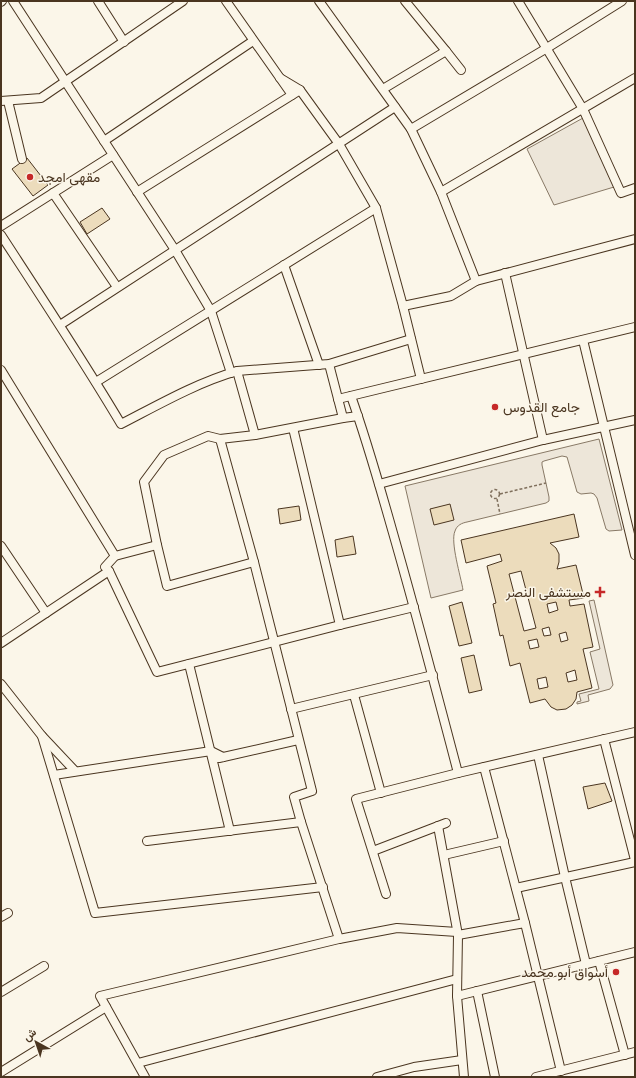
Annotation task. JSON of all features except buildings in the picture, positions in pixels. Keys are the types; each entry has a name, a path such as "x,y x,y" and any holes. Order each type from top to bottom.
{"street":[{"path":"13,1 137,192 211,311 234,372 255,435"},
{"path":"98,1 124,42"},
{"path":"226,1 292,95"},
{"path":"319,1 411,129 441,192 476,281"},
{"path":"405,1 461,70"},
{"path":"518,1 583,109 621,193 635,188"},
{"path":"411,129 547,48 622,1"},
{"path":"22,159 4,101 41,98 124,42 179,2"},
{"path":"104,141 253,41"},
{"path":"383,90 446,51"},
{"path":"280,78 300,90 338,144 376,208 421,379"},
{"path":"441,192 635,78"},
{"path":"137,192 300,90"},
{"path":"60,325 395,107"},
{"path":"1,226 113,155"},
{"path":"53,193 117,287"},
{"path":"96,382 376,208"},
{"path":"1,235 60,325 121,424 196,387 234,372 329,364 411,339"},
{"path":"403,306 451,296 476,281 635,239"},
{"path":"284,265 319,365"},
{"path":"505,273 543,440"},
{"path":"338,399 635,327"},
{"path":"583,340 635,555"},
{"path":"329,364 343,418"},
{"path":"1,370 115,556"},
{"path":"351,396 379,484 414,607 458,773"},
{"path":"254,562 167,586 144,482 164,455 208,436 220,440 358,416"},
{"path":"379,484 543,440 635,420"},
{"path":"293,428 340,625"},
{"path":"220,440 254,562 312,791 294,796 339,939"},
{"path":"157,545 115,556 106,567 156,672 274,641 414,607"},
{"path":"1,546 46,613"},
{"path":"1,643 109,571"},
{"path":"189,664 230,831"},
{"path":"291,709 433,675"},
{"path":"1,684 42,736 75,771"},
{"path":"354,695 381,793"},
{"path":"386,894 356,799 458,773 635,732"},
{"path":"42,736 94,913 323,887"},
{"path":"516,888 635,861 604,739"},
{"path":"54,775 75,771 212,755 223,757 298,740"},
{"path":"538,755 586,964"},
{"path":"484,767 516,888 561,1071"},
{"path":"148,841 301,822"},
{"path":"373,851 442,825 444,855 458,933 457,996 464,1077"},
{"path":"444,855 504,841"},
{"path":"145,1077 100,996 339,939 397,928 458,933 525,924"},
{"path":"457,996 635,952"},
{"path":"599,961 625,1055"},
{"path":"1,992 44,966"},
{"path":"138,1063 457,979"},
{"path":"477,991 494,1077"},
{"path":"1,1072 106,1007"},
{"path":"536,1077 635,1052"},
{"path":"377,1077 414,1067 462,1060"}],"path":[{"path":"500,514 497,499 500,494 546,484"},
{"path":"497,499 491,497 490,494 492,491 497,490 500,494"}],"shaded area":[{"path":"583,118 614,187 554,205 527,149"},
{"path":"599,439 622,530 609,531 606,529 597,498 594,494 581,494 577,492 567,457 562,456 544,461 542,462 542,465 549,501 546,503 465,522 458,526 455,531 454,543 456,560 463,590 431,598 405,486"},
{"path":"594,600 613,685 610,689 588,695 589,701 577,704 577,702 581,701 579,694 599,689 590,652 600,649 589,601"}],"place":[{"name":"مقهى امجد","path":"30,177"},
{"name":"جامع القدوس","path":"495,407"},
{"name":"مستشفى النصر","path":"600,592"},
{"name":"أسواق أبو محمد","path":"616,972"}]}
